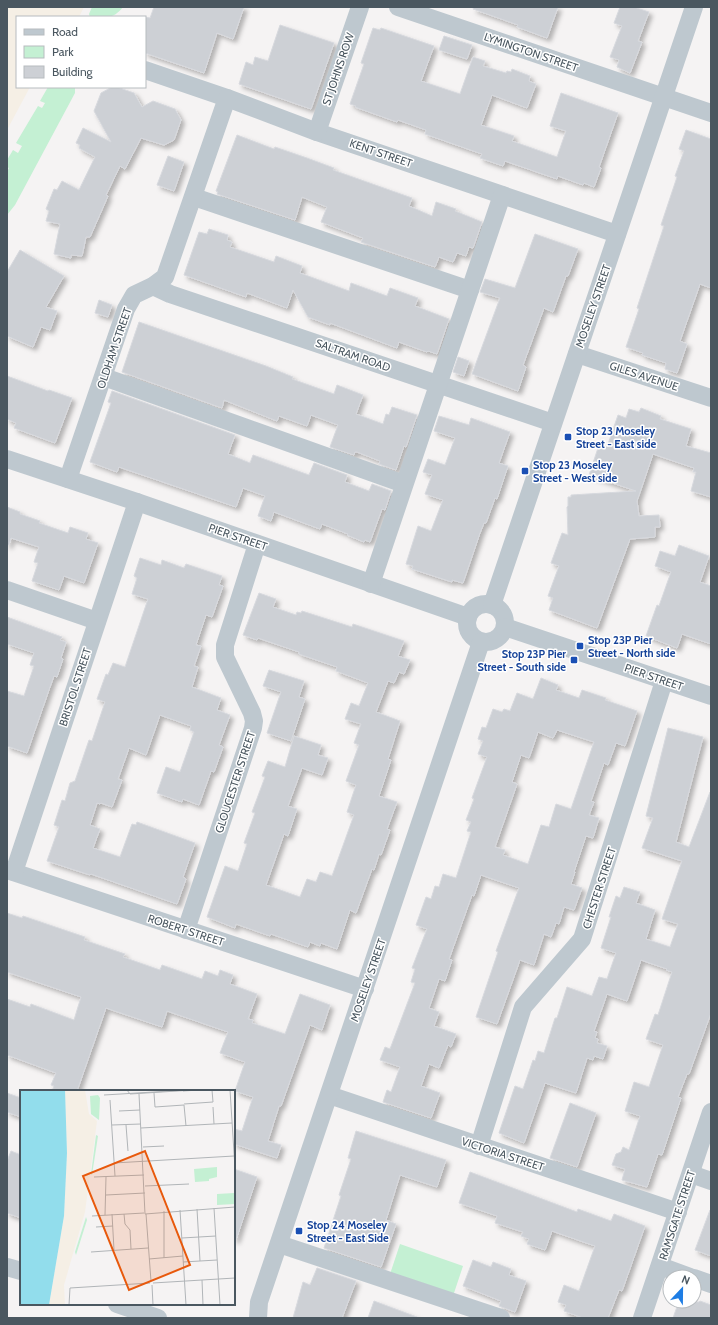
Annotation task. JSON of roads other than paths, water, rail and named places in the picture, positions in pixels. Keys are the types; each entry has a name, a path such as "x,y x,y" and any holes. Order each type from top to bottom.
{"street":[{"name":"ST JOHNS ROW","path":"317,132 360,7"},
{"name":"LYMINGTON STREET","path":"398,7 711,112"},
{"name":"MOSELEY STREET","path":"492,605 694,7"},
{"name":"KENT STREET","path":"146,70 227,98 317,132 617,234"},
{"name":"OLDHAM STREET","path":"68,479 104,378 126,309 134,295 153,286 165,277 194,197 227,98"},
{"path":"371,584 502,195"},
{"path":"194,197 470,290"},
{"name":"SALTRAM ROAD","path":"153,286 170,294 553,423"},
{"name":"GILES AVENUE","path":"577,354 711,398"},
{"path":"104,378 404,484"},
{"name":"PIER STREET","path":"7,459 137,502 468,617"},
{"name":"BRISTOL STREET","path":"10,871 137,502"},
{"name":"GLOUCESTER STREET","path":"186,930 253,728 254,721 252,713 225,657 225,644 257,544"},
{"path":"7,590 97,621"},
{"path":"480,605 492,605 497,607 504,616 506,622 503,633 494,642 481,642 471,635 466,623 468,617 470,612 480,605"},
{"name":"PIER STREET","path":"505,627 711,696"},
{"name":"MOSELEY STREET","path":"258,1318 259,1302 481,642"},
{"name":"CHESTER STREET","path":"479,1146 523,1007 582,938 664,681"},
{"name":"ROBERT STREET","path":"10,871 364,989"},
{"name":"VICTORIA STREET","path":"329,1095 678,1212"},
{"name":"RAMSGATE STREET","path":"642,1318 711,1112"},
{"path":"691,1174 711,1181"},
{"path":"279,1244 501,1318"},
{"path":"660,1266 668,1269"},
{"path":"7,1267 20,1272"},
{"path":"120,1305 158,1318"}],"place":[{"name":"Stop 23 Moseley Street - East side","path":"568,437"},
{"name":"Stop 23 Moseley Street - West side","path":"525,471"},
{"name":"Stop 23P Pier Street - North side","path":"580,646"},
{"name":"Stop 23P Pier Street - South side","path":"574,660"},
{"name":"Stop 24 Moseley Street - East Side","path":"299,1231"}]}
